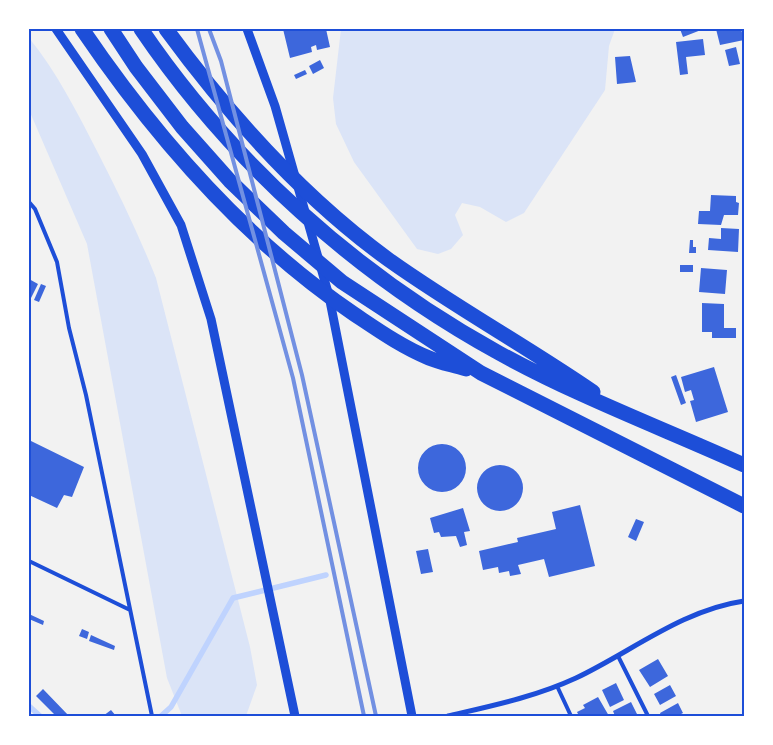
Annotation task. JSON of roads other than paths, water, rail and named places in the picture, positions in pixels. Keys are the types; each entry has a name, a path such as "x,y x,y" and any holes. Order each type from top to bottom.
{"highway":[{"path":"82,29 109,69 171,148 238,219 316,288 406,346 430,358 482,373"},
{"path":"111,29 136,67 182,127 230,181 284,233 342,282 482,373 744,506"},
{"path":"141,29 156,51 224,137 289,201 347,253 423,307 498,353 574,391 744,465"},
{"path":"166,29 238,121 319,203 387,259 440,295 541,356 620,411"}],"street":[{"path":"56,29 142,154 181,225 212,319 295,716"},
{"path":"247,29 274,106 329,296 412,716"},
{"path":"448,716 505,703 557,686 698,613 744,601"}],"lane":[{"path":"29,202 34,209 57,262 69,328 86,395 152,716"},
{"path":"29,561 130,610"},
{"path":"618,656 648,716"},
{"path":"557,686 572,716"}],"waterway":[{"path":"161,716 171,707 233,598 326,575"},
{"path":"29,706 40,716"}],"railway":[{"path":"197,29 293,378 364,716"},
{"path":"209,29 221,61 302,375 376,716"}]}
